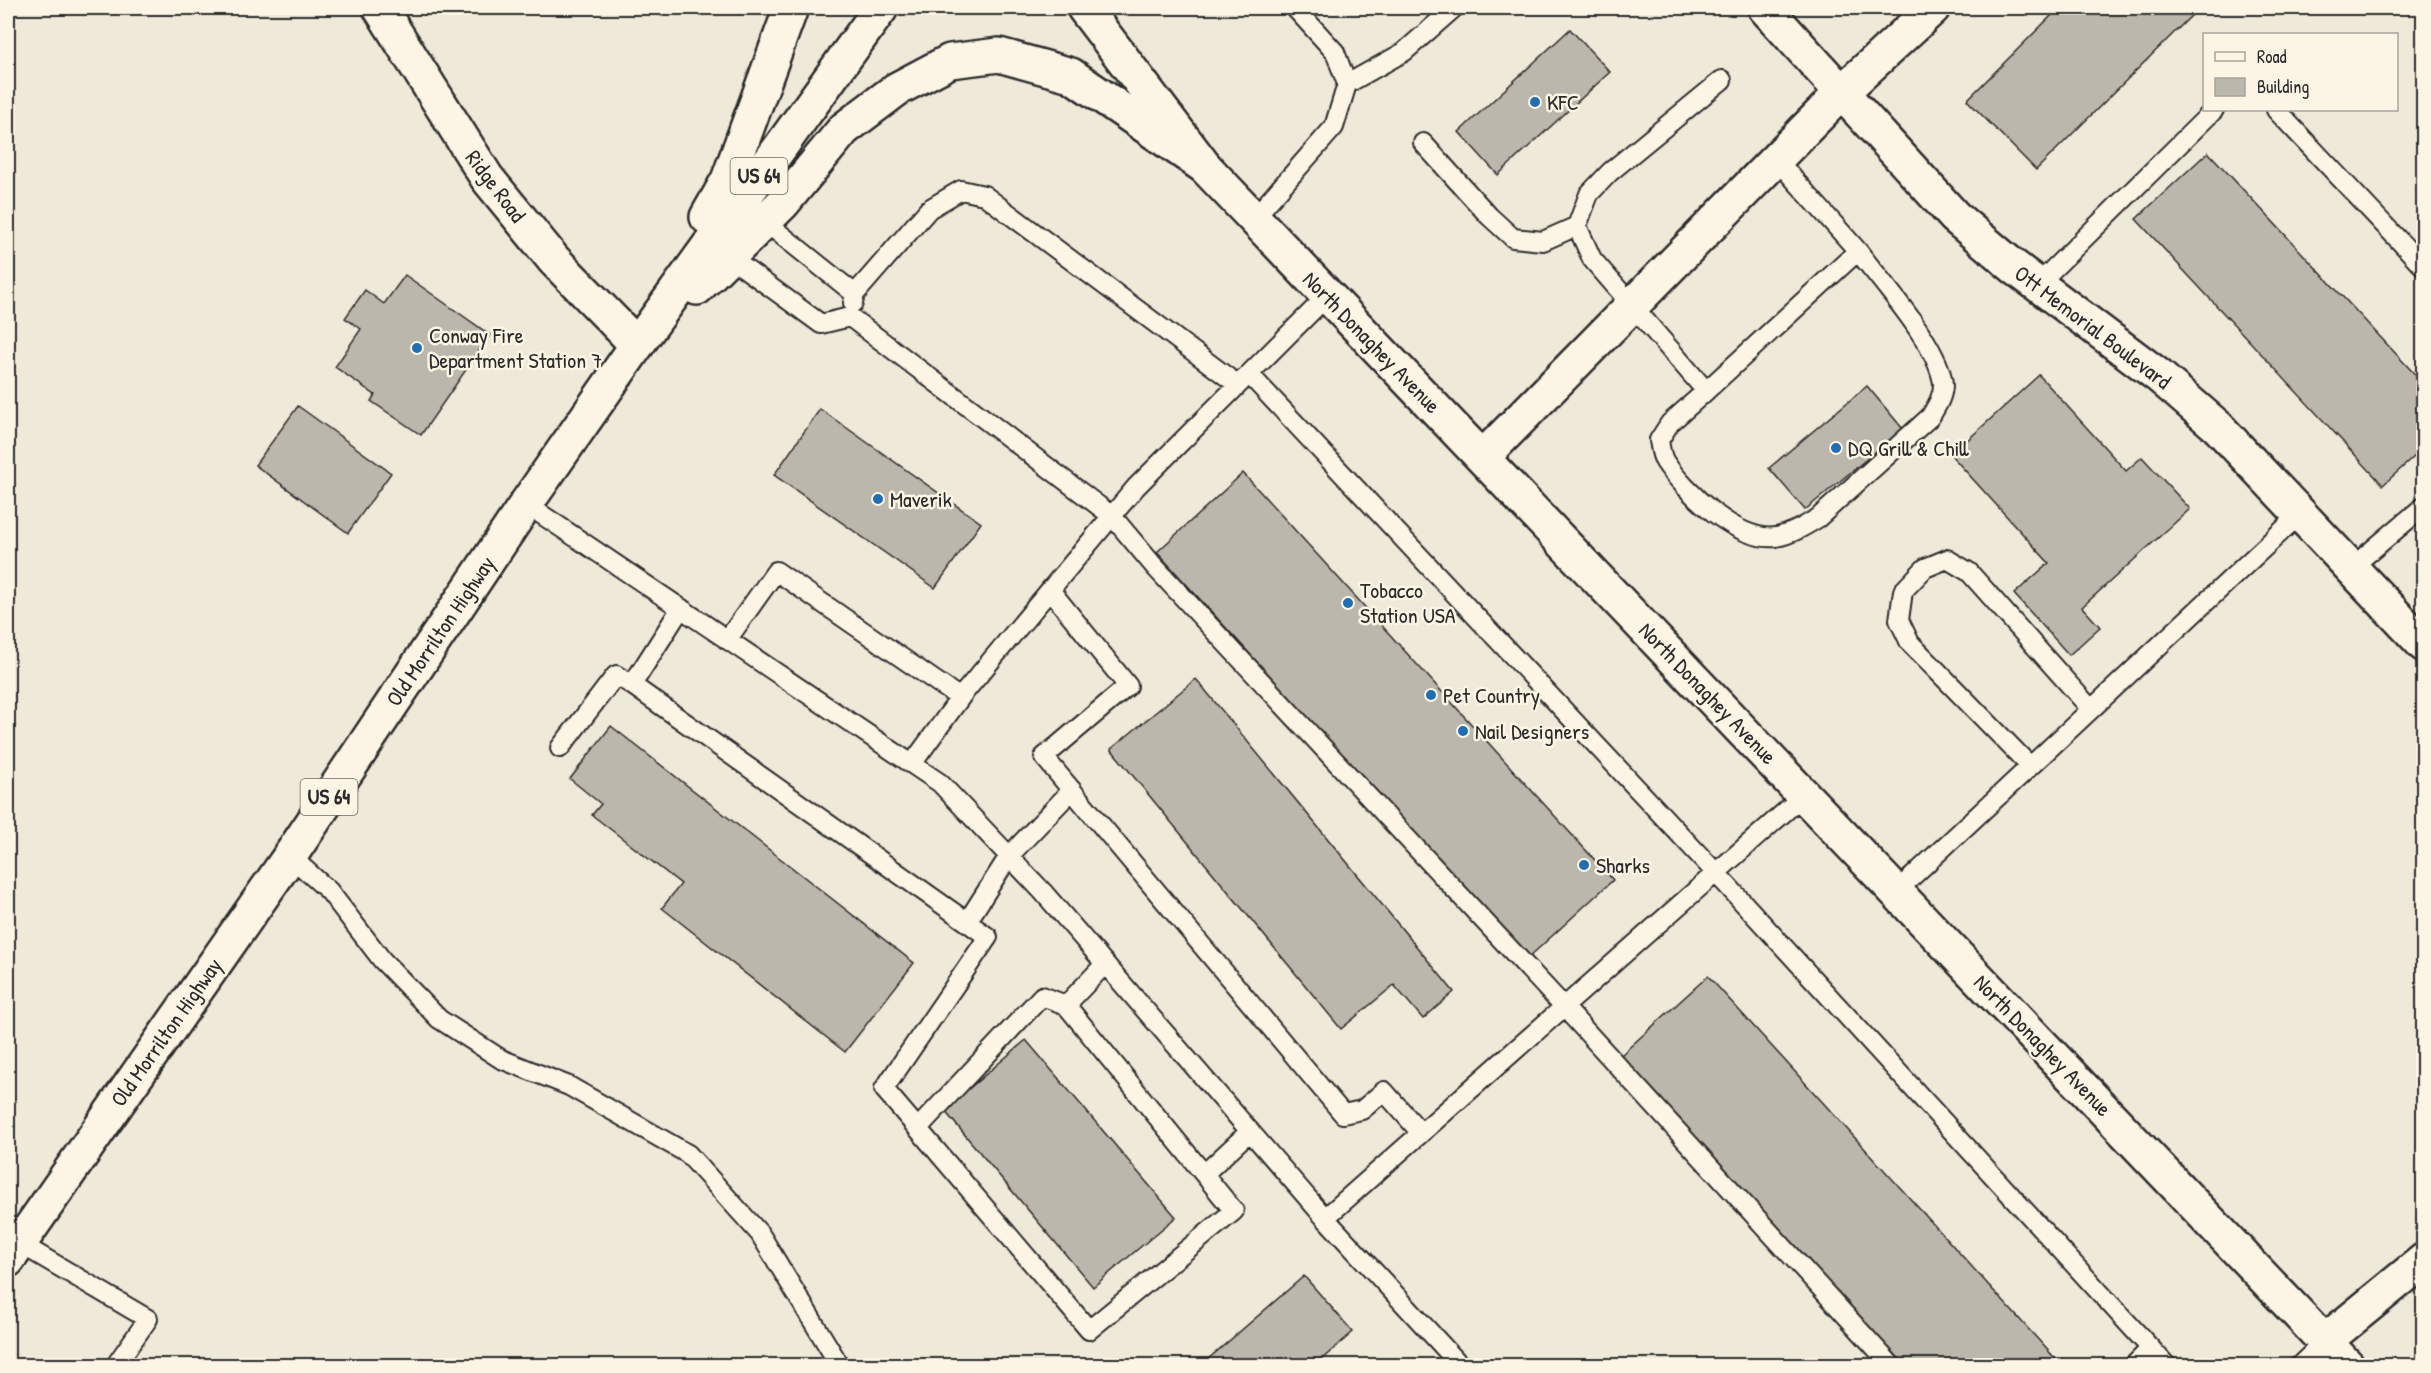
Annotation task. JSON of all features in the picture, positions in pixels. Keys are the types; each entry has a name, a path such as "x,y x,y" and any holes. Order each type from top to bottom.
{"street":[{"name":"Ridge Road","path":"380,8 487,178 554,260 637,345"},
{"path":"637,345 728,180 791,8"},
{"name":"Old Morrilton Highway","path":"13,1251 290,856 526,504 637,345 881,8"},
{"name":"Ott Memorial Boulevard","path":"1765,8 1843,91 1955,217 2038,284 2159,376 2218,427 2424,645"},
{"path":"1483,457 1843,91 1934,8"},
{"name":"North Donaghey Avenue","path":"1085,9 1205,167 2348,1365"},
{"path":"637,345 764,221 844,129 897,89 950,61 999,55 1071,75 1205,167"},
{"path":"2325,1341 2424,1260"}],"lane":[{"path":"1254,218 1335,127 1347,84 1335,52 1295,8"},
{"path":"1347,84 1404,52 1454,8"},
{"path":"1706,391 1592,259 1577,226 1589,194 1610,172 1722,80"},
{"path":"2038,284 2213,111"},
{"path":"2277,111 2424,267"},
{"path":"1423,143 1489,216 1513,237 1543,241 1577,226"},
{"path":"1776,159 1858,251 1924,340 1943,379 1940,402 1930,417 1818,518 1800,530 1775,537 1750,535 1722,521 1664,461 1659,440 1670,423 1858,251"},
{"path":"850,317 855,294 929,208 961,190 984,195 1243,380 1716,873 2167,1365"},
{"path":"764,221 855,294"},
{"path":"729,257 821,324 850,317"},
{"path":"912,765 960,698 1136,487 1328,295"},
{"path":"850,317 1112,516 1154,566 1564,1007 1892,1365"},
{"path":"526,504 940,783 1105,964 1325,1218 1461,1365"},
{"path":"2352,567 2424,506"},
{"path":"1897,891 2029,765 2301,513"},
{"path":"2029,765 1910,643 1899,620 1903,591 1926,568 1947,560 1969,572 2090,708"},
{"path":"727,640 776,572 960,698"},
{"path":"1050,590 1128,686 1044,757 1343,1114 1362,1110 1384,1091 1421,1133"},
{"path":"632,685 681,608"},
{"path":"560,748 616,675 988,937 884,1089 1089,1330 1234,1211 1066,1005 1042,996 918,1128"},
{"path":"967,922 1008,856 1072,790"},
{"path":"1325,1218 1805,794"},
{"path":"290,856 328,891 382,960 438,1019 501,1059 568,1086 688,1154 760,1234 840,1365"},
{"path":"1066,1005 1105,964"},
{"path":"1204,1174 1250,1131"},
{"path":"13,1251 148,1320 115,1365"},
{"path":"2299,1365 2325,1341"},
{"path":"2133,1365 2151,1348"}],"building":[{"path":"2059,8 2199,8 2036,170 1967,100"},
{"name":"KFC","path":"1570,29 1610,72 1498,175 1459,132"},
{"path":"2208,152 2424,384 2424,448 2383,485 2136,219"},
{"path":"405,275 490,335 421,435 371,401 375,395 335,367 361,329 345,318 365,290 384,304"},
{"path":"2039,375 2126,471 2142,457 2190,509 2082,607 2100,627 2069,655 2014,594 2049,563 1951,455"},
{"name":"DQ Grill & Chill","path":"1867,386 1903,429 1805,510 1769,468"},
{"path":"298,406 391,473 348,533 255,465"},
{"name":"Maverik","path":"820,409 981,523 935,588 774,475"},
{"path":"1243,473 1613,880 1527,959 1157,552"},
{"path":"1196,679 1454,992 1423,1019 1394,985 1341,1029 1111,749"},
{"path":"611,726 914,963 845,1052 662,908 681,884 592,815 601,804 570,779"},
{"path":"1708,976 2062,1366 1902,1366 1621,1055"},
{"path":"1026,1040 1176,1217 1093,1287 944,1110"},
{"path":"1304,1276 1353,1332 1314,1366 1200,1366"}],"place":[{"name":"KFC","path":"1535,102"},
{"name":"Conway Fire Department Station 7","path":"417,348"},
{"name":"DQ Grill & Chill","path":"1836,448"},
{"name":"Maverik","path":"878,499"},
{"name":"Tobacco Station USA","path":"1348,603"},
{"name":"Pet Country","path":"1431,695"},
{"name":"Nail Designers","path":"1463,731"},
{"name":"Sharks","path":"1584,865"}]}
